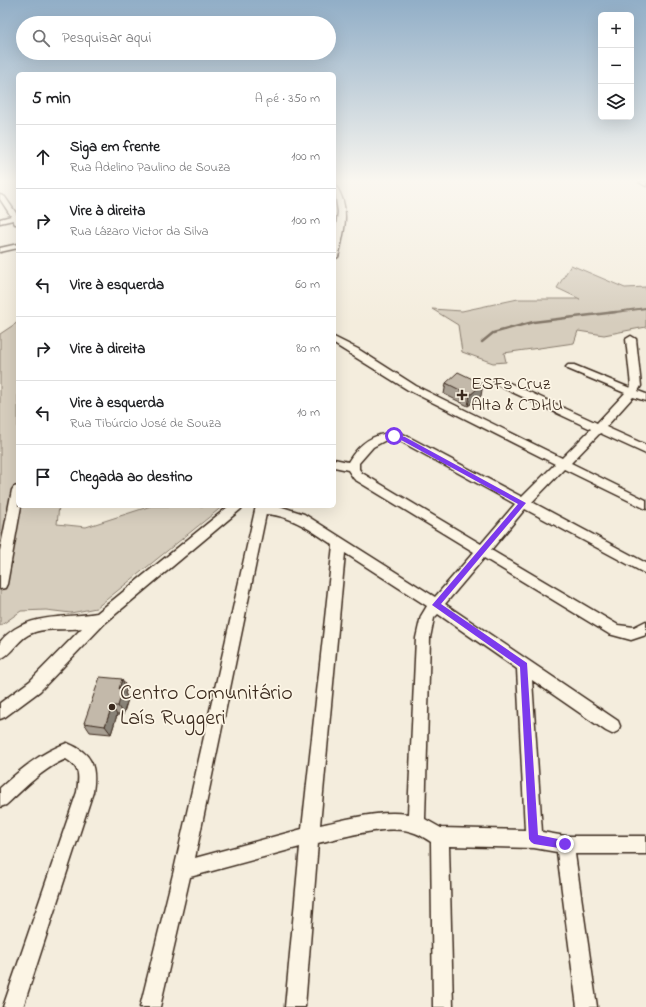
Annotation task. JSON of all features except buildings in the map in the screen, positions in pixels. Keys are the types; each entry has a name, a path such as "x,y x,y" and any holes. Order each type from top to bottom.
{"street":[{"path":"336,248 341,229"},
{"path":"0,250 16,246"},
{"path":"416,824 421,667 423,638 428,616 522,503 599,428 632,392 636,386 631,339"},
{"path":"336,341 366,357 390,375 412,388 646,505"},
{"path":"571,367 646,398"},
{"path":"499,382 646,450"},
{"path":"353,469 354,462 372,442 382,436 403,438 646,569"},
{"path":"336,464 353,469 358,476 614,630 628,635 641,631 646,627"},
{"path":"0,584 16,500"},
{"path":"0,712 35,686 100,619 235,508"},
{"path":"150,1007 183,870 262,508 277,510 300,517 436,605 612,726"},
{"path":"295,1007 310,836 340,542"},
{"path":"0,653 19,633 35,625 54,622 74,623 100,619"},
{"path":"524,665 534,839"},
{"path":"0,799 36,767 55,755 67,752 76,756 86,765 88,779 85,792 13,1007"},
{"path":"183,870 310,836 364,824 393,821 416,824 440,836 534,839 565,844 646,845"},
{"path":"440,836 443,1007"},
{"path":"565,844 587,1007"}],"shaded area":[{"path":"571,265 625,288 646,287 646,327 604,335 578,331 574,343 504,353 506,362 493,363 462,352 458,325 432,309 462,311 518,299 580,299 557,288"},
{"path":"16,323 16,508 59,508 57,524 86,527 145,508 221,508 96,608 71,613 46,610 21,611 0,626 0,334"}],"waterway":[{"path":"611,313 646,308"},
{"path":"611,313 616,312"},
{"path":"482,342 493,333 533,322 611,313"}],"place":[{"name":"ESFs Cruz Alta & CDHU","path":"462,395"},
{"name":"Centro Comunitário Laís Ruggeri","path":"112,707"}],"route":[{"path":"394,436 403,438 522,503 436,605 524,665 534,839 565,844"}]}
